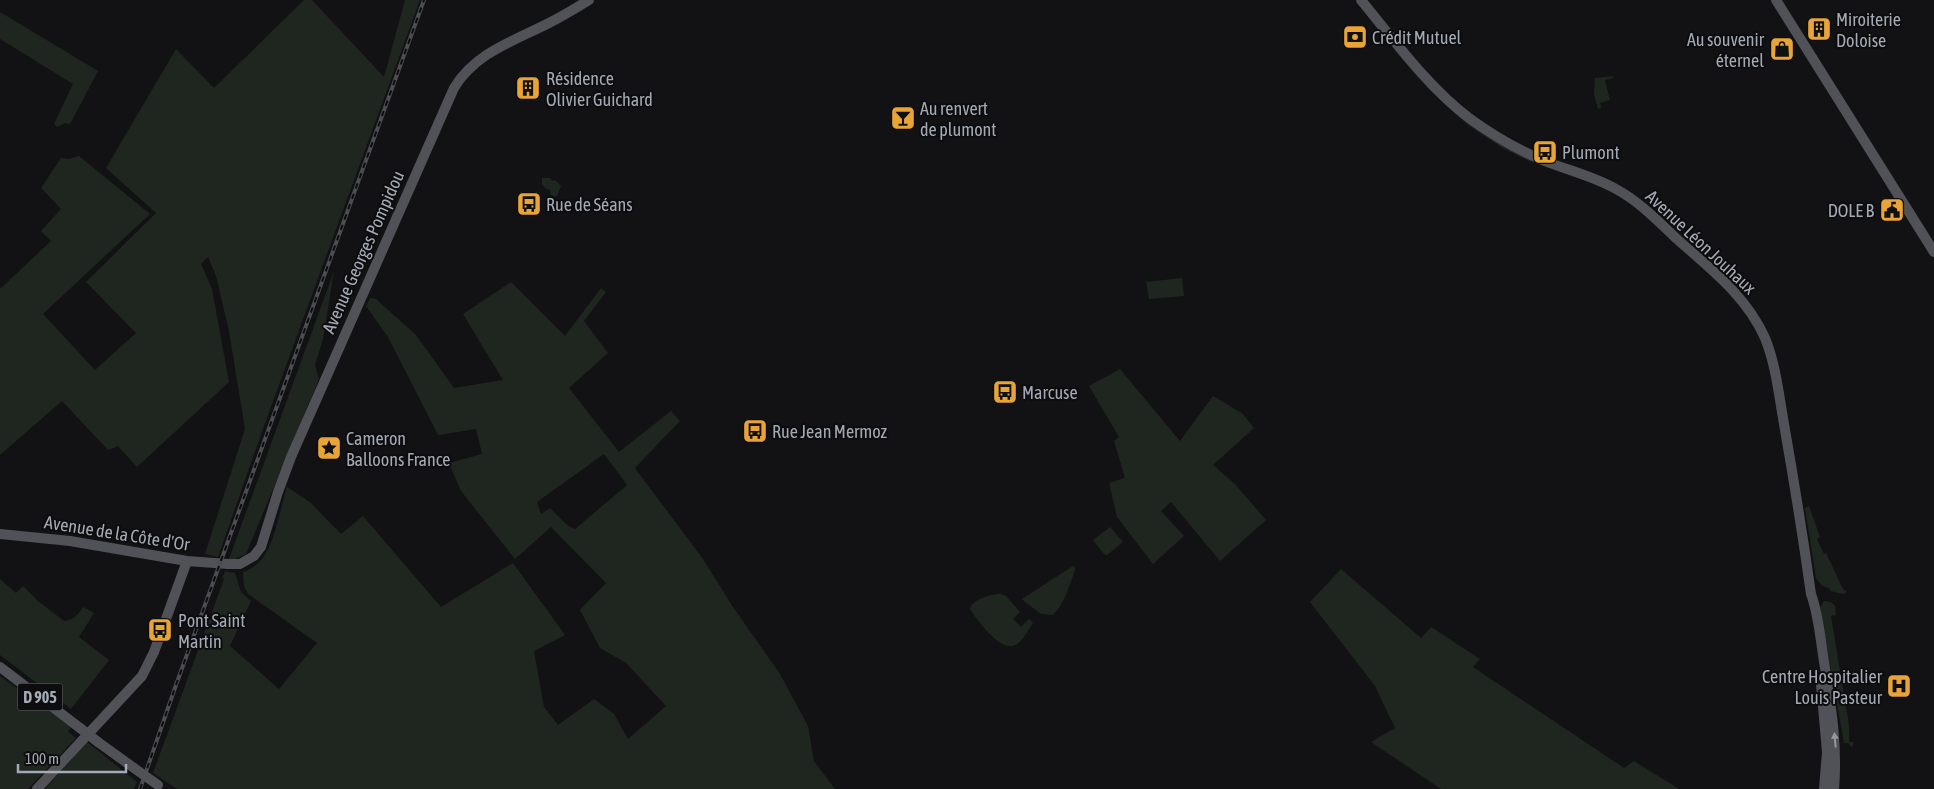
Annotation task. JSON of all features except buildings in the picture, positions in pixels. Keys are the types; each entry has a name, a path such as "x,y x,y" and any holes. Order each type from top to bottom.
{"main road":[{"name":"Avenue Georges Pompidou","path":"228,564 240,564 250,559 261,547 281,482 291,457 457,84 469,68 488,53 549,23 589,0"},
{"name":"Avenue Léon Jouhaux","path":"1361,0 1428,80 1468,117 1497,136 1534,156 1605,184 1627,196 1645,210 1740,298 1758,324 1766,340 1772,360 1794,482 1810,594 1814,603 1821,644 1836,740 1837,760 1834,789"},
{"path":"1776,0 1934,252"},
{"name":"Avenue de la Côte d'Or","path":"0,534 68,541 187,561 228,564"},
{"path":"37,789 142,676 154,652 187,561"},
{"path":"1810,594 1810,616 1822,693 1827,752 1824,789"},
{"name":"D 905","path":"0,667 160,787"}],"shaded area":[{"path":"304,0 312,0 384,77 405,0 420,0 218,557 205,554 245,429 229,331 216,276 208,257 201,264 212,289 229,382 137,467 118,446 108,450 62,401 0,455 0,289 51,241 41,231 61,209 41,188 61,158 69,159 79,156 150,214 43,314 95,370 136,333 86,282 156,213 106,168 176,49 214,88"},
{"path":"0,12 98,71 70,124 65,123 57,127 54,124 73,84 0,39"},
{"path":"1400,63 1457,114 1531,160 1531,162 1501,147 1468,125"},
{"path":"1613,76 1613,78 1605,80 1610,100 1600,103 1601,108 1598,109 1594,94 1595,78"},
{"path":"542,178 555,180 561,186 557,196 555,197 550,194 550,190 546,189 542,184"},
{"path":"334,271 323,339 315,365 319,379 246,554 233,560 229,559"},
{"path":"1182,278 1184,296 1149,299 1146,282"},
{"path":"511,282 565,336 601,288 606,292 584,321 608,353 569,388 619,452 671,411 680,421 635,468 703,559 731,604 780,674 808,726 814,761 835,789 177,789 153,773 223,582 224,579 222,578 225,571 235,573 241,592 251,601 230,646 279,689 317,643 248,594 244,586 243,572 250,569 263,558 268,549 287,487 310,502 341,534 363,516 441,607 513,563 565,635 534,651 544,707 558,725 594,699 614,714 628,739 666,706 626,663 600,648 580,610 606,583 551,527 515,559 461,491 449,463 482,454 476,429 438,435 388,337 366,306 370,298 376,299 416,335 454,388 503,380 463,314","holes":["604,454 627,485 575,529 567,525 550,508 541,514 537,502"]},
{"path":"1120,369 1180,441 1213,396 1243,414 1254,428 1213,465 1235,484 1266,520 1220,561 1171,502 1161,511 1184,536 1153,564 1117,517 1109,483 1125,478 1114,441 1119,437 1089,386"},
{"path":"1809,506 1820,537 1817,539 1824,554 1826,553 1843,589 1847,592 1844,594 1830,591 1830,589 1821,585 1816,578 1805,508"},
{"path":"1110,527 1123,542 1105,555 1093,540"},
{"path":"1073,566 1075,570 1066,594 1053,615 1041,614 1022,599"},
{"path":"1341,569 1421,638 1431,627 1480,659 1473,667 1624,768 1634,761 1679,789 1441,789 1371,742 1395,728 1375,686 1310,602"},
{"path":"0,579 16,593 23,586 38,601 64,621 75,617 83,607 94,613 79,637 109,660 71,709 0,655"},
{"path":"1001,594 1006,596 1020,612 1013,619 1021,627 1029,619 1033,623 1021,640 1011,646 997,641 978,621 970,609 974,602 978,600"},
{"path":"1824,601 1831,602 1835,606 1836,615 1831,616 1849,725 1849,742 1854,742 1852,748 1848,743 1844,743 1820,608"},
{"path":"0,676 71,727 68,732 76,738 28,789 0,789"},
{"path":"87,742 137,782 134,789 45,789"}],"railway":[{"path":"140,789 424,0"}],"place":[{"name":"Miroiterie Doloise","path":"1819,29"},
{"name":"Crédit Mutuel","path":"1355,37"},
{"name":"Au souvenir éternel","path":"1782,49"},
{"name":"Résidence Olivier Guichard","path":"528,88"},
{"name":"Au renvert de plumont","path":"903,118"},
{"name":"Plumont","path":"1545,152"},
{"name":"Rue de Séans","path":"529,204"},
{"name":"DOLE B","path":"1892,210"},
{"name":"Marcuse","path":"1005,392"},
{"name":"Rue Jean Mermoz","path":"755,431"},
{"name":"Cameron Balloons France","path":"329,448"},
{"name":"Pont Saint Martin","path":"160,630"},
{"name":"Centre Hospitalier Louis Pasteur","path":"1899,686"}]}
